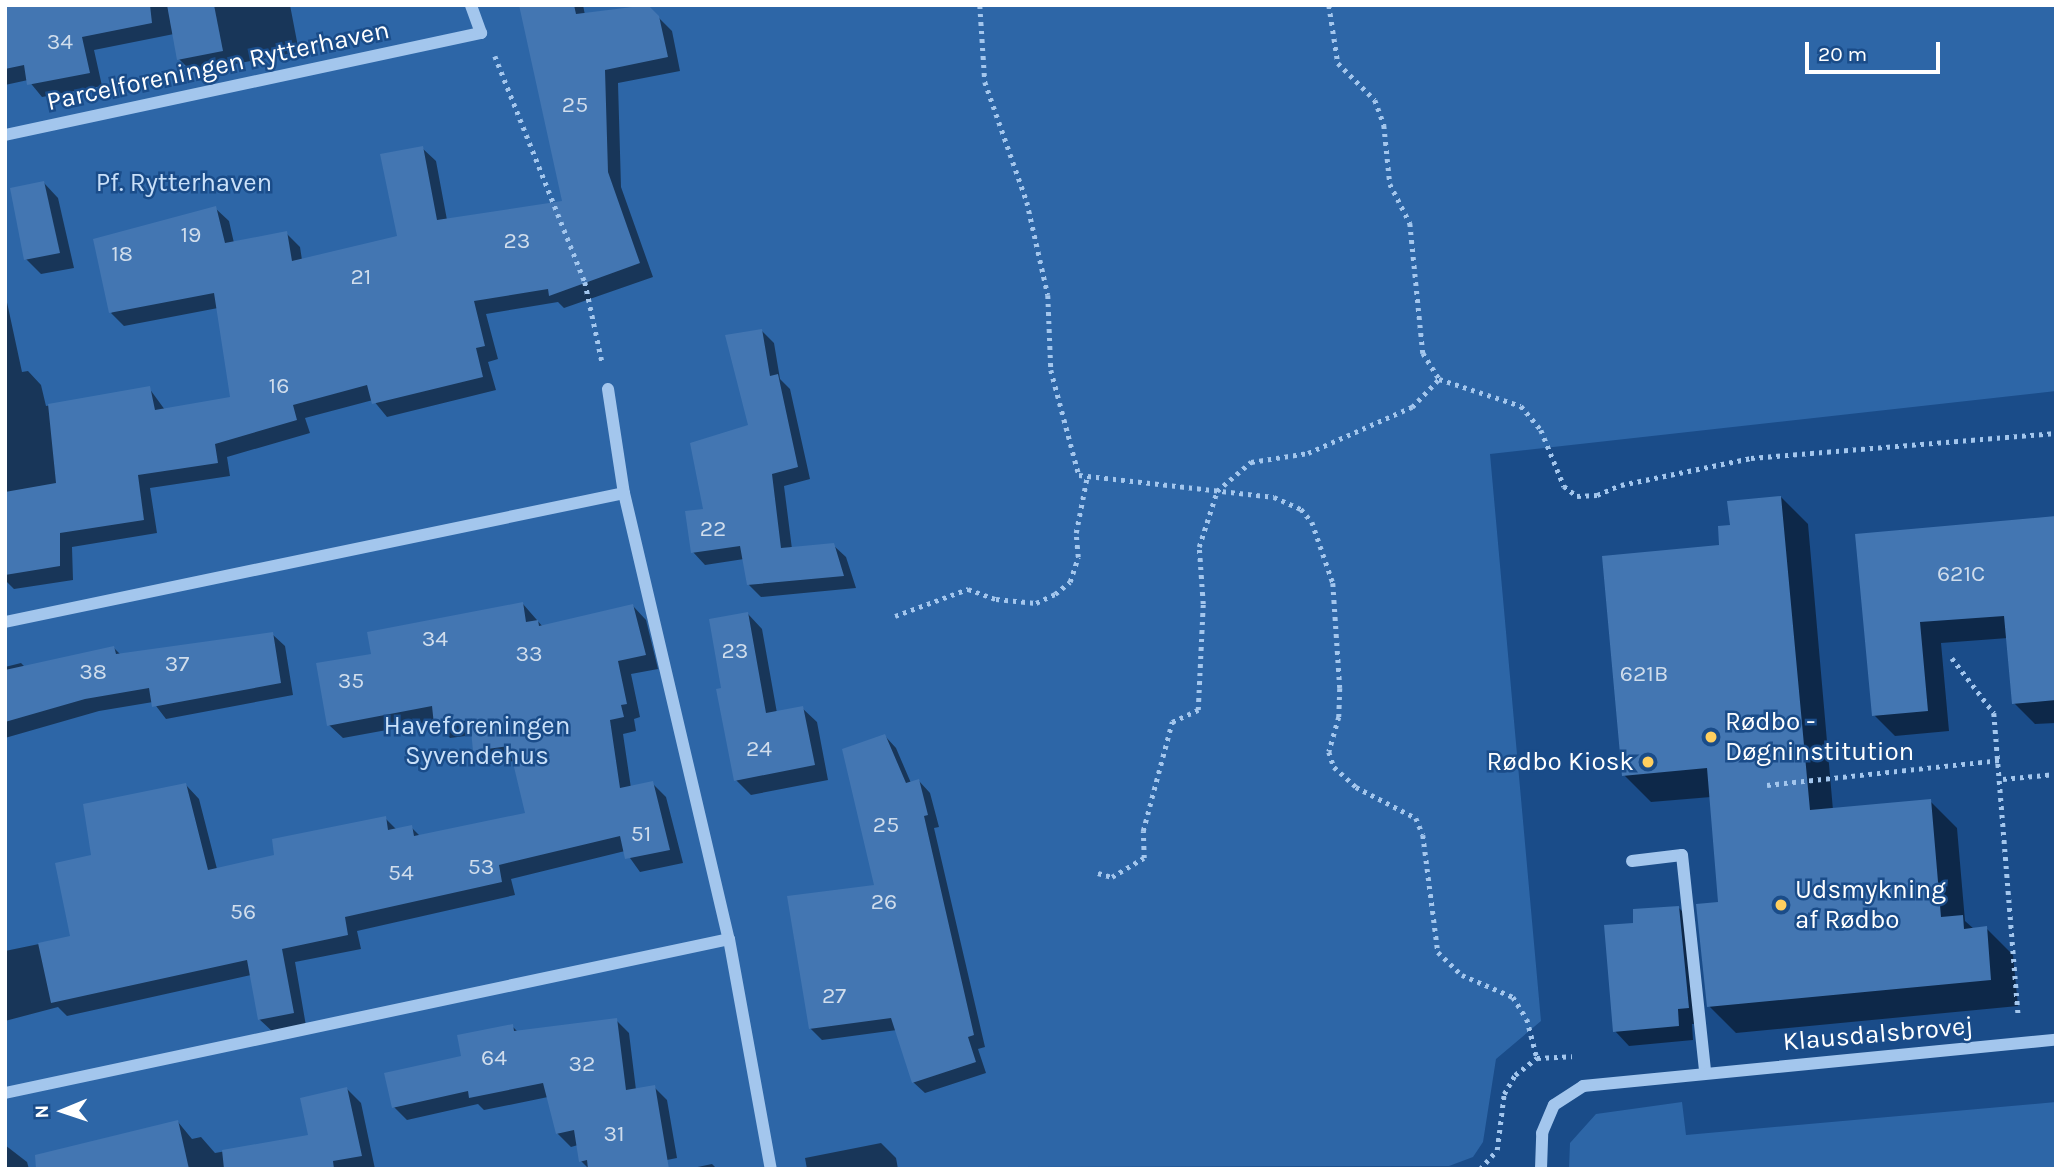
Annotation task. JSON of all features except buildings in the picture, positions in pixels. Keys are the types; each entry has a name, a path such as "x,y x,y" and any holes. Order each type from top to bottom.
{"street":[{"path":"471,5 481,33"},
{"name":"Parcelforeningen Rytterhaven","path":"5,135 481,33"},
{"path":"608,389 624,493 729,939 771,1169"},
{"path":"5,622 624,493"},
{"path":"1632,861 1682,855 1705,1072"},
{"path":"5,1093 729,939"},
{"name":"Klausdalsbrovej","path":"1541,1169 1542,1133 1555,1105 1583,1086 1705,1072 2056,1040"}],"path":[{"path":"980,5 985,82 1027,202 1046,281 1051,370 1065,435 1079,475 1275,497 1301,509 1312,522 1333,583 1340,688 1339,717 1329,751 1334,767 1356,787 1416,818 1423,835 1438,952 1462,975 1513,998 1527,1019 1537,1058"},
{"path":"1329,5 1338,62 1374,100 1384,125 1390,184 1410,223 1423,353 1439,379 1521,406 1541,429 1564,486 1577,496 1597,495 1621,485 1751,458 2056,433"},
{"path":"481,33 504,69 585,282 608,389"},
{"path":"1097,873 1112,877 1144,858 1143,831 1172,723 1198,710 1203,604 1199,547 1217,491 1251,462 1308,453 1412,407 1439,379"},
{"path":"895,616 968,589 996,599 1036,603 1055,594 1070,582 1078,557 1076,533 1087,477"},
{"path":"1952,658 1994,713 2003,779 2020,1043"},
{"path":"1767,785 2000,760"},
{"path":"2003,779 2056,774"}],"green space":[{"path":"5,5 2056,5 2056,391 1490,454 1541,1021 1496,1059 1483,1142 1473,1157 1449,1166 5,1169"},
{"path":"1682,1102 1686,1135 2056,1102 2056,1169 1569,1169 1570,1143 1596,1114"}],"place":[{"name":"Rødbo - Døgninstitution","path":"1711,737"},
{"name":"Rødbo Kiosk","path":"1648,762"},
{"name":"Udsmykning af Rødbo","path":"1781,905"}],"park label":[{"name":"Pf. Rytterhaven","path":"184,183"},
{"name":"Haveforeningen Syvendehus","path":"477,741"}]}
